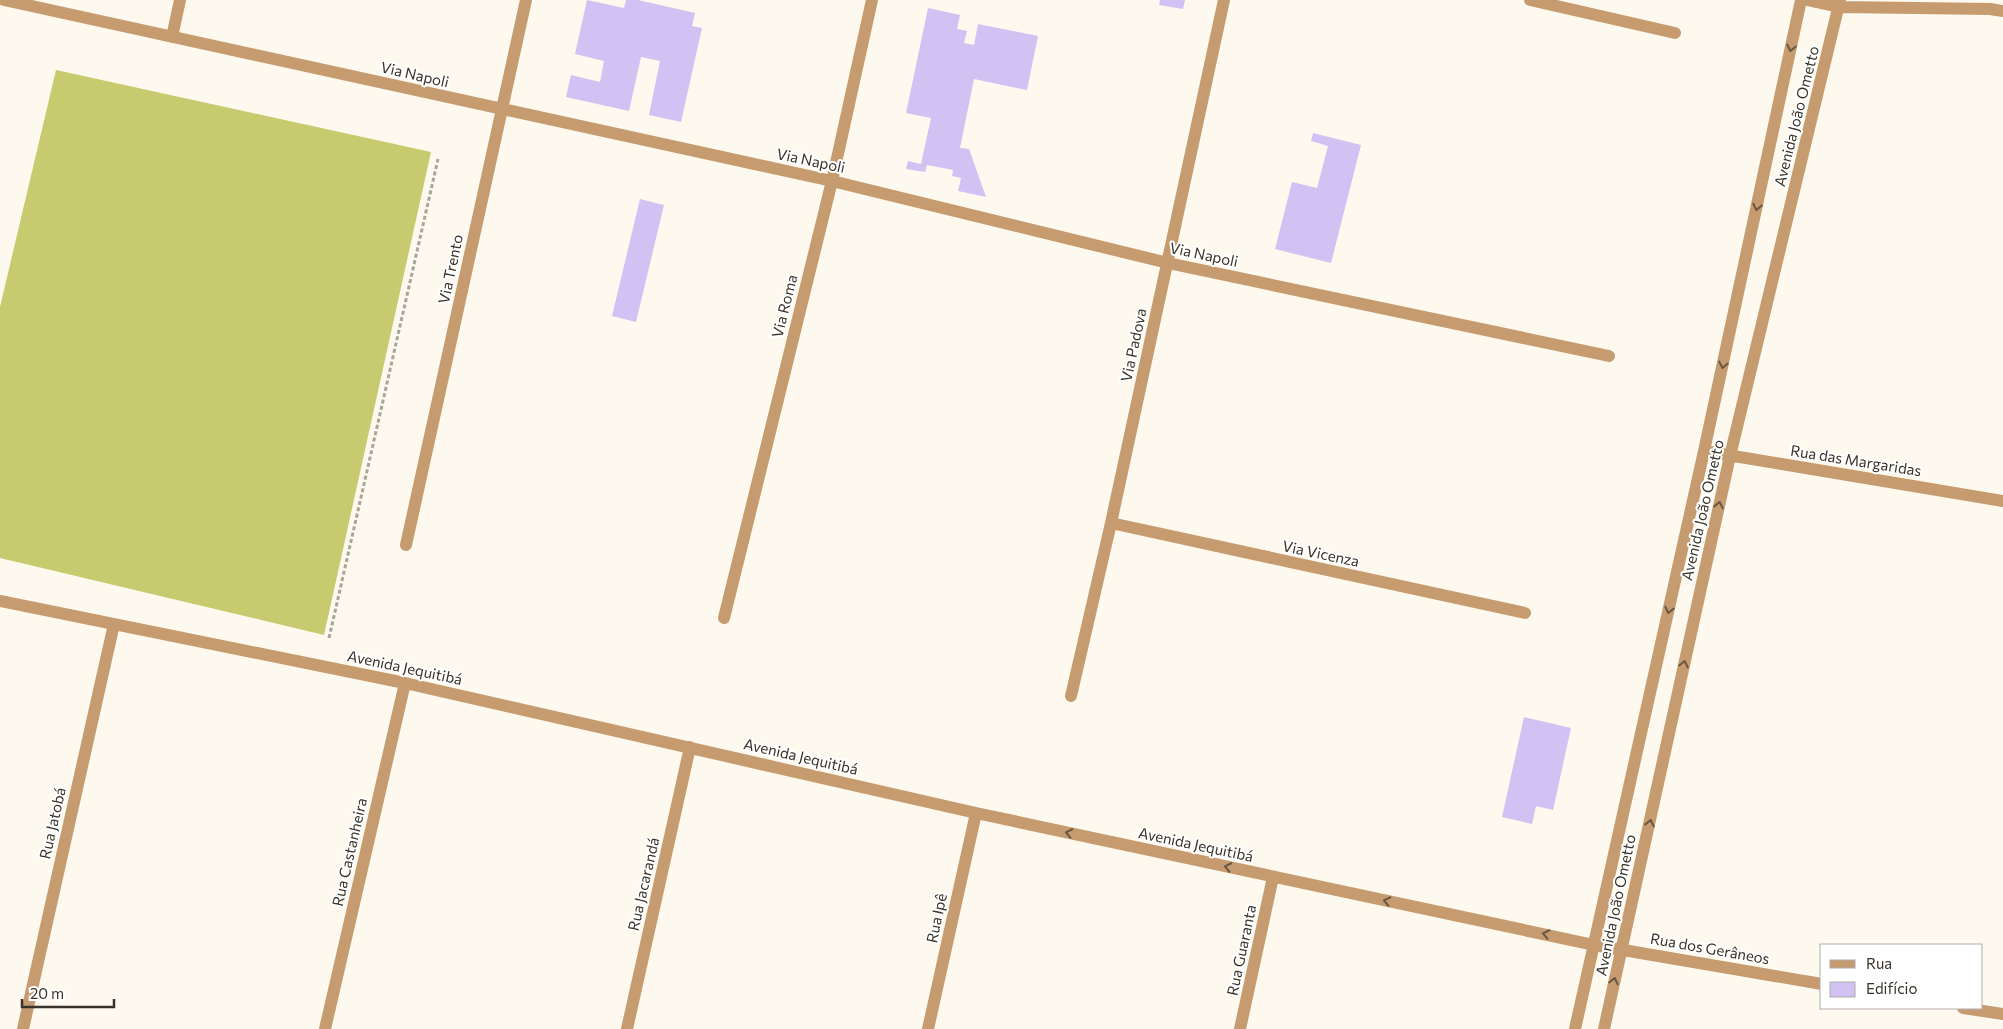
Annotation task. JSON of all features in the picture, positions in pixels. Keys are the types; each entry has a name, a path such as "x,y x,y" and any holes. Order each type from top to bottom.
{"street":[{"name":"Via Napoli","path":"4,0 832,181 1168,263 1609,356"},
{"path":"172,36 180,0"},
{"name":"Via Trento","path":"406,545 526,0"},
{"name":"Via Roma","path":"724,618 832,181 872,0"},
{"name":"Via Padova","path":"1071,696 1111,523 1224,0"},
{"path":"1530,0 1675,33"},
{"name":"Avenida João Ometto","path":"1575,1029 1704,451 1801,0"},
{"path":"1807,0 2003,11"},
{"path":"1970,0 1990,9"},
{"name":"Avenida João Ometto","path":"1604,1029 1730,456 1840,3"},
{"name":"Rua das Margaridas","path":"1704,451 2003,501"},
{"name":"Via Vicenza","path":"1111,523 1524,614"},
{"name":"Avenida Jequitibá","path":"0,601 406,683 976,813 1594,944"},
{"name":"Rua Jatobá","path":"23,1029 114,624"},
{"name":"Rua Castanheira","path":"325,1029 406,683"},
{"name":"Rua Jacarandá","path":"627,1029 690,747"},
{"name":"Rua Ipê","path":"928,1029 976,813"},
{"name":"Rua Guaranta","path":"1240,1029 1273,877"},
{"name":"Rua dos Gerâneos","path":"1594,944 1820,984"},
{"path":"1970,1009 2003,1014"}],"path":[{"path":"329,638 438,159"}],"green space":[{"path":"56,70 431,152 324,635 0,558 0,307"}],"building":[{"path":"587,0 624,8 626,0 638,0 695,13 692,26 702,28 681,122 649,115 660,61 641,57 629,111 566,97 571,75 600,82 604,61 575,54"},
{"path":"1160,0 1185,0 1183,9 1159,5"},
{"path":"928,8 960,15 957,29 967,31 964,43 974,45 978,24 1038,36 1027,90 974,79 960,148 969,149 986,197 958,191 961,178 952,176 953,170 927,165 925,172 906,169 908,161 921,164 931,118 906,113"},
{"path":"1313,133 1361,145 1331,263 1275,249 1292,182 1317,188 1328,146 1311,141"},
{"path":"640,199 664,205 636,322 612,316"},
{"path":"1524,717 1571,728 1553,810 1536,806 1532,824 1502,817"}]}
